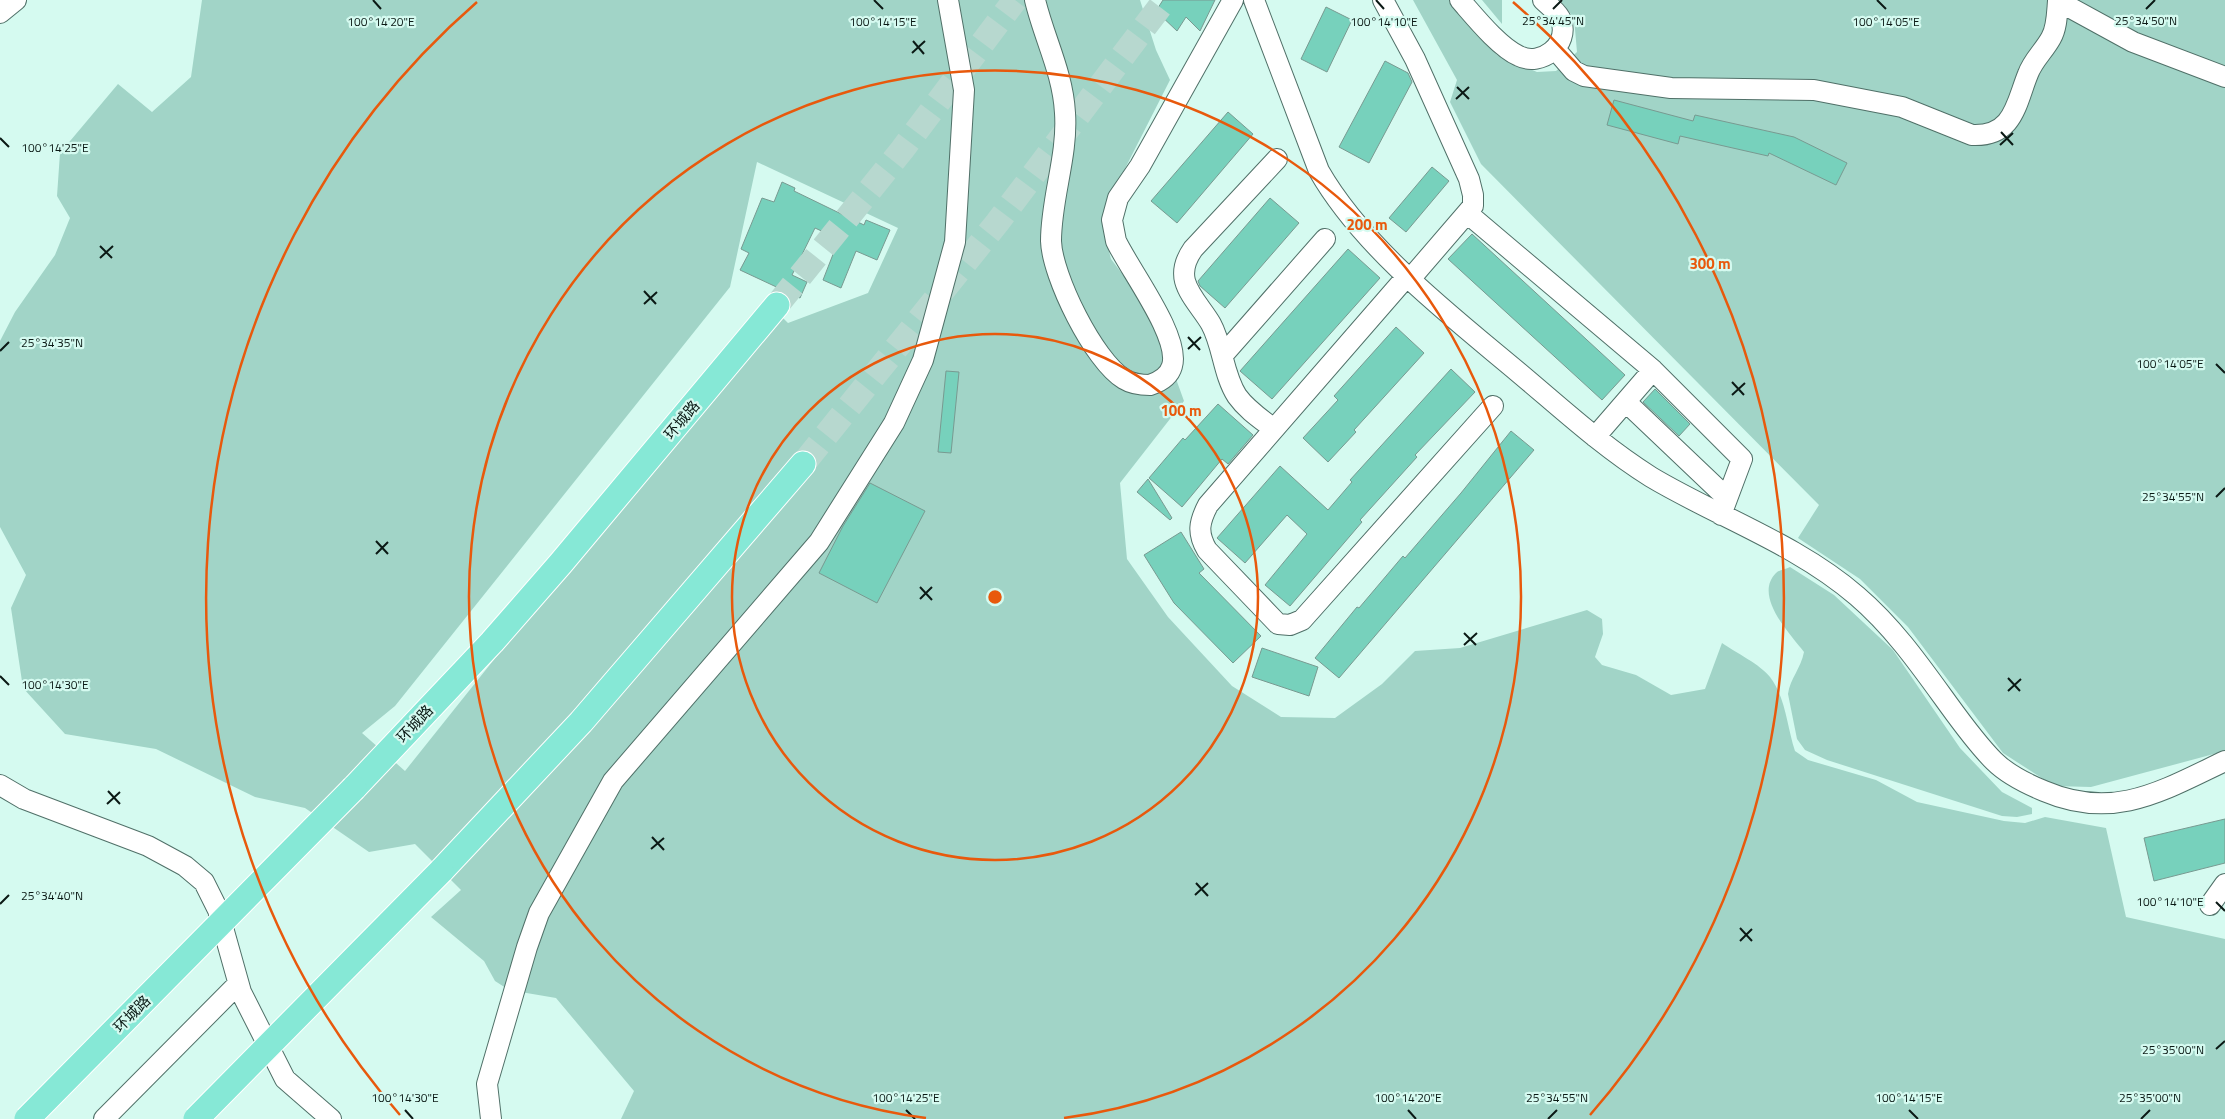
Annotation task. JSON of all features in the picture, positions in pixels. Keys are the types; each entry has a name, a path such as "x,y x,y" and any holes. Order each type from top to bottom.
{"main road":[{"name":"环城路","path":"27,1119 354,788 492,642 568,556 777,305"},
{"path":"196,1119 441,871 581,722 803,464"}],"street":[{"path":"0,13 16,0"},
{"path":"491,1119 487,1084 527,947 540,913 613,781 819,542 894,423 923,360 955,242 964,90 948,0"},
{"path":"1035,0 1055,59 1065,114 1065,134 1051,241 1058,273 1080,322 1107,363 1123,379 1132,383 1150,386 1170,372 1173,359 1171,344 1160,319 1116,241 1112,229 1114,208 1118,198 1145,158 1233,0"},
{"path":"1254,0 1311,154 1332,194 1357,227 1459,322 1594,437 1648,475 1724,506 1820,568 1857,596 1890,627 1955,714 1995,763 2028,784 2064,798 2093,805 2115,803 2154,794 2225,761"},
{"path":"1383,0 1415,59 1468,179 1473,195 1473,206 1208,505 1201,519 1199,530 1201,539 1207,550 1270,617 1285,626 1302,620 1313,610 1493,406"},
{"path":"1460,0 1506,47 1518,56 1538,59 1547,55 1561,40 1563,25 1559,16 1543,0"},
{"path":"1554,49 1574,71 1584,76 1671,88 1814,90 1902,107 1972,135 1983,136 2003,126 2015,111 2028,73 2052,37 2058,1 2133,42 2225,77"},
{"path":"1274,429 1247,408 1237,396 1230,382 1223,355 1211,324 1186,282 1185,265 1193,248 1277,159"},
{"path":"1467,213 1653,370 1742,459 1724,506"},
{"path":"1223,355 1325,239"},
{"path":"1594,437 1653,370"},
{"path":"1626,402 1724,506"},
{"path":"0,784 24,799 148,846 185,866 204,882 218,910 238,984 253,1019 284,1079 331,1119"},
{"path":"2210,905 2225,884"},
{"path":"104,1119 238,984"}],"green space":[{"path":"202,0 1140,0 1156,50 1170,80 1107,204 1102,224 1111,259 1136,292 1158,329 1184,401 1120,483 1127,559 1168,617 1232,686 1281,717 1335,718 1382,684 1415,651 1460,648 1587,610 1602,619 1603,634 1595,657 1602,665 1636,675 1671,695 1705,689 1722,643 1754,663 1770,677 1780,694 1795,751 1808,760 1876,780 1917,802 2004,821 2025,823 2045,817 2106,828 2126,917 2225,939 2225,1119 621,1119 634,1091 556,998 509,990 495,981 484,961 431,917 461,890 415,844 369,852 305,808 255,797 156,749 65,734 23,688 11,608 26,575 0,527 0,341 15,312 55,255 70,218 57,196 60,153 118,84 152,112 191,77","holes":["757,162 898,228 868,293 788,323 774,309 405,771 362,733 395,706 730,287"]},
{"path":"1413,0 1450,0 1497,55 1537,72 1556,71 1577,52 1574,18 1560,0 2225,0 2225,751 2091,787 2054,786 2003,753 1908,627 1860,579 1798,538 1819,505 1481,164 1450,102 1457,80"},
{"path":"1482,0 1502,0 1502,24"},
{"path":"1790,567 1834,595 1893,650 1960,748 2002,792 2032,808 2032,814 2017,817 2002,816 1827,760 1805,750 1797,739 1788,694 1804,652 1776,614 1769,593 1770,582 1776,573"}],"building":[{"path":"1163,0 1215,0 1200,31 1186,17 1177,31 1156,11"},
{"path":"1326,7 1352,20 1327,72 1301,59"},
{"path":"1385,61 1408,73 1412,82 1369,163 1339,147"},
{"path":"1614,100 1693,121 1695,115 1794,137 1847,163 1836,185 1769,153 1768,156 1680,136 1678,144 1607,125"},
{"path":"1228,112 1253,134 1177,223 1151,201"},
{"path":"1432,167 1449,181 1406,232 1389,218"},
{"path":"782,182 795,188 794,191 864,225 866,220 890,230 877,260 856,251 841,288 823,280 839,239 815,228 792,275 807,282 800,298 740,270 749,253 741,249 762,198 774,202"},
{"path":"1270,198 1299,223 1225,308 1200,286 1198,281"},
{"path":"1472,234 1625,375 1602,400 1448,259"},
{"path":"1348,249 1380,278 1272,399 1240,371"},
{"path":"1396,327 1424,353 1354,430 1356,432 1328,462 1303,438 1338,400 1334,396"},
{"path":"1451,369 1475,392 1415,455 1417,457 1360,520 1362,522 1290,606 1265,585 1307,534 1287,515 1245,563 1217,538 1280,466 1328,510 1352,482 1350,480"},
{"path":"946,371 959,372 951,453 938,452"},
{"path":"1655,389 1690,424 1679,436 1643,402"},
{"path":"1218,404 1253,435 1228,464 1222,459 1182,507 1149,478 1183,438 1185,440"},
{"path":"1511,431 1534,450 1339,678 1315,658 1357,607 1359,608 1403,556 1405,558"},
{"path":"1148,479 1172,518 1170,520 1137,492"},
{"path":"870,483 925,511 877,603 819,573 843,526"},
{"path":"1181,532 1204,569 1199,573 1261,636 1233,663 1174,603 1144,555"},
{"path":"1262,648 1318,667 1309,696 1252,677"},
{"path":"2225,819 2225,863 2154,881 2144,838"}],"tunnel":[{"path":"777,305 902,150 1015,0"},
{"path":"803,464 997,223 1165,0"}]}
